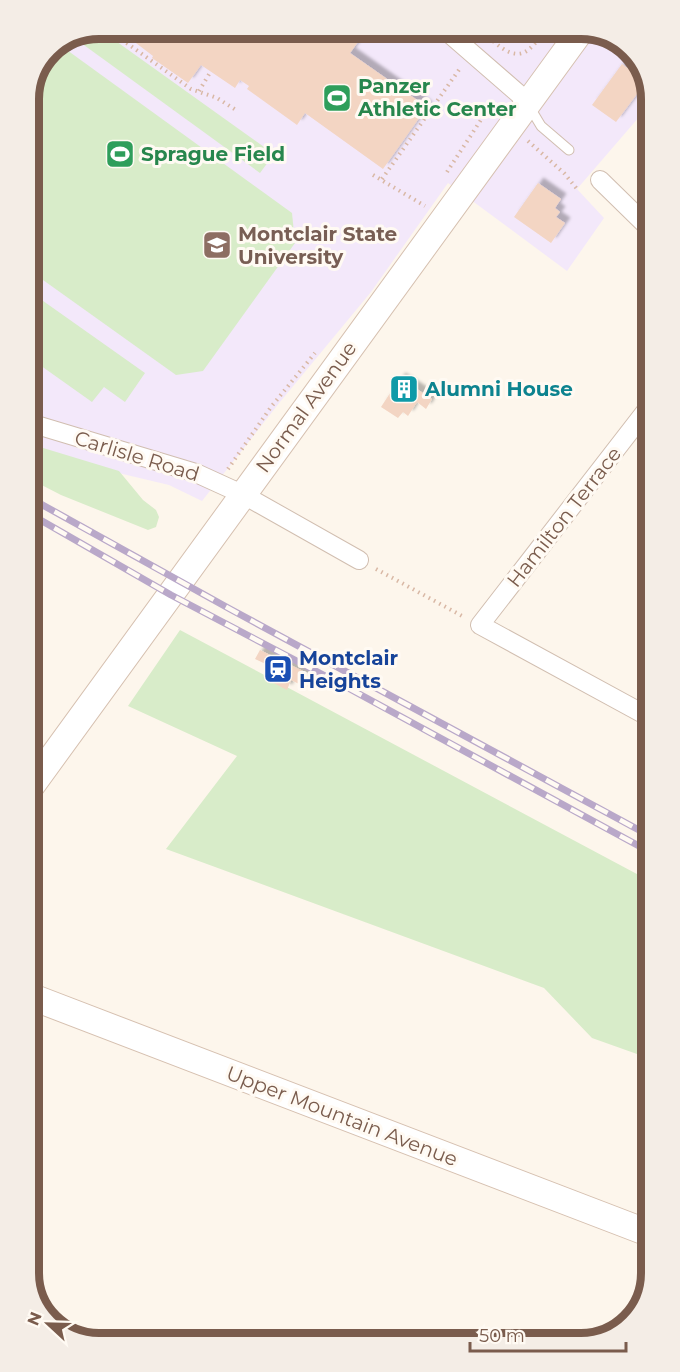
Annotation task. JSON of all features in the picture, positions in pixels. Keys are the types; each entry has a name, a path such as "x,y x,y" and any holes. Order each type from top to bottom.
{"street":[{"path":"456,39 528,102"},
{"name":"Normal Avenue","path":"39,775 575,39"},
{"path":"600,180 641,220"},
{"name":"Hamilton Terrace","path":"480,625 641,417"},
{"name":"Carlisle Road","path":"39,426 196,473 242,494 359,560"},
{"path":"480,625 641,713"},
{"name":"Upper Mountain Avenue","path":"39,1000 641,1230"}],"lane":[{"path":"528,102 541,126 569,150"}],"path":[{"path":"122,39 191,89 217,98 236,111"},
{"path":"492,39 506,51 521,54 538,39"},
{"path":"382,179 462,67"},
{"path":"199,91 211,71"},
{"path":"374,175 425,206"},
{"path":"359,560 480,625"}],"shaded area":[{"name":"Montclair State University","path":"99,39 585,39 607,45 629,63 640,87 641,115 577,189 604,218 567,271 448,183 371,292 202,501 169,485 39,454 39,95 45,73 60,54 76,44"}],"green space":[{"path":"113,39 274,154 260,173 80,42"},
{"name":"Sprague Field","path":"66,49 292,213 295,243 203,371 176,375 39,277 39,95 45,73 51,63"},
{"path":"39,298 145,373 125,402 104,387 92,402 39,364"},
{"path":"39,447 119,471 143,500 156,510 159,517 156,527 148,530 61,495 39,484"},
{"path":"180,630 641,876 641,1055 592,1038 544,988 166,849 237,756 128,706"}],"building":[{"name":"Panzer Athletic Center","path":"354,39 358,42 350,53 427,107 383,169 305,113 297,125 247,89 249,86 240,80 235,88 201,65 188,83 152,58 153,56 132,40"},
{"path":"622,64 635,74 640,90 616,122 592,105"},
{"path":"538,183 561,199 555,208 560,212 556,217 565,223 551,243 514,217"},
{"name":"Alumni House","path":"400,378 432,399 426,409 417,402 408,416 403,412 398,418 381,407"},
{"path":"260,650 313,676 307,688 291,680 287,690 264,678 270,666 255,659"}],"railway":[{"path":"39,503 641,831"},
{"path":"39,519 171,595 641,847"}],"place":[{"name":"Panzer Athletic Center","path":"337,98"},
{"name":"Sprague Field","path":"120,154"},
{"name":"Montclair State University","path":"217,245"},
{"name":"Alumni House","path":"404,389"},
{"name":"Montclair Heights","path":"278,669"}]}
